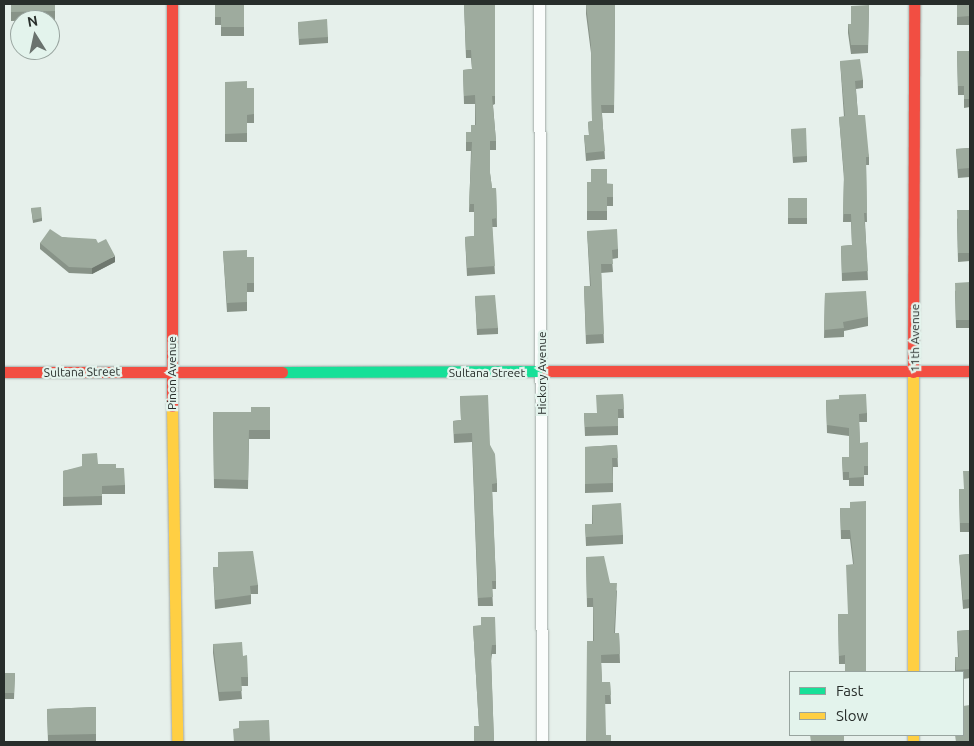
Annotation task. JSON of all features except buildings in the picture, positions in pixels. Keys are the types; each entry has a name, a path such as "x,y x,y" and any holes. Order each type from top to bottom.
{"street":[{"name":"Pinon Avenue","path":"172,4 171,370 176,742"},
{"name":"Hickory Avenue","path":"539,4 543,373 542,742"},
{"name":"11th Avenue","path":"913,671 915,371 914,4"},
{"name":"Sultana Street","path":"4,372 171,370 543,373 970,372"}],"traffic: fast":[{"path":"282,372 547,371"}],"traffic: slow":[{"path":"913,372 913,671"},
{"path":"172,406 177,742"},
{"path":"913,736 913,742"}],"traffic: jam":[{"path":"172,4 172,406"},
{"path":"913,372 914,4"},
{"path":"547,371 970,371"},
{"path":"4,372 282,372"}]}
